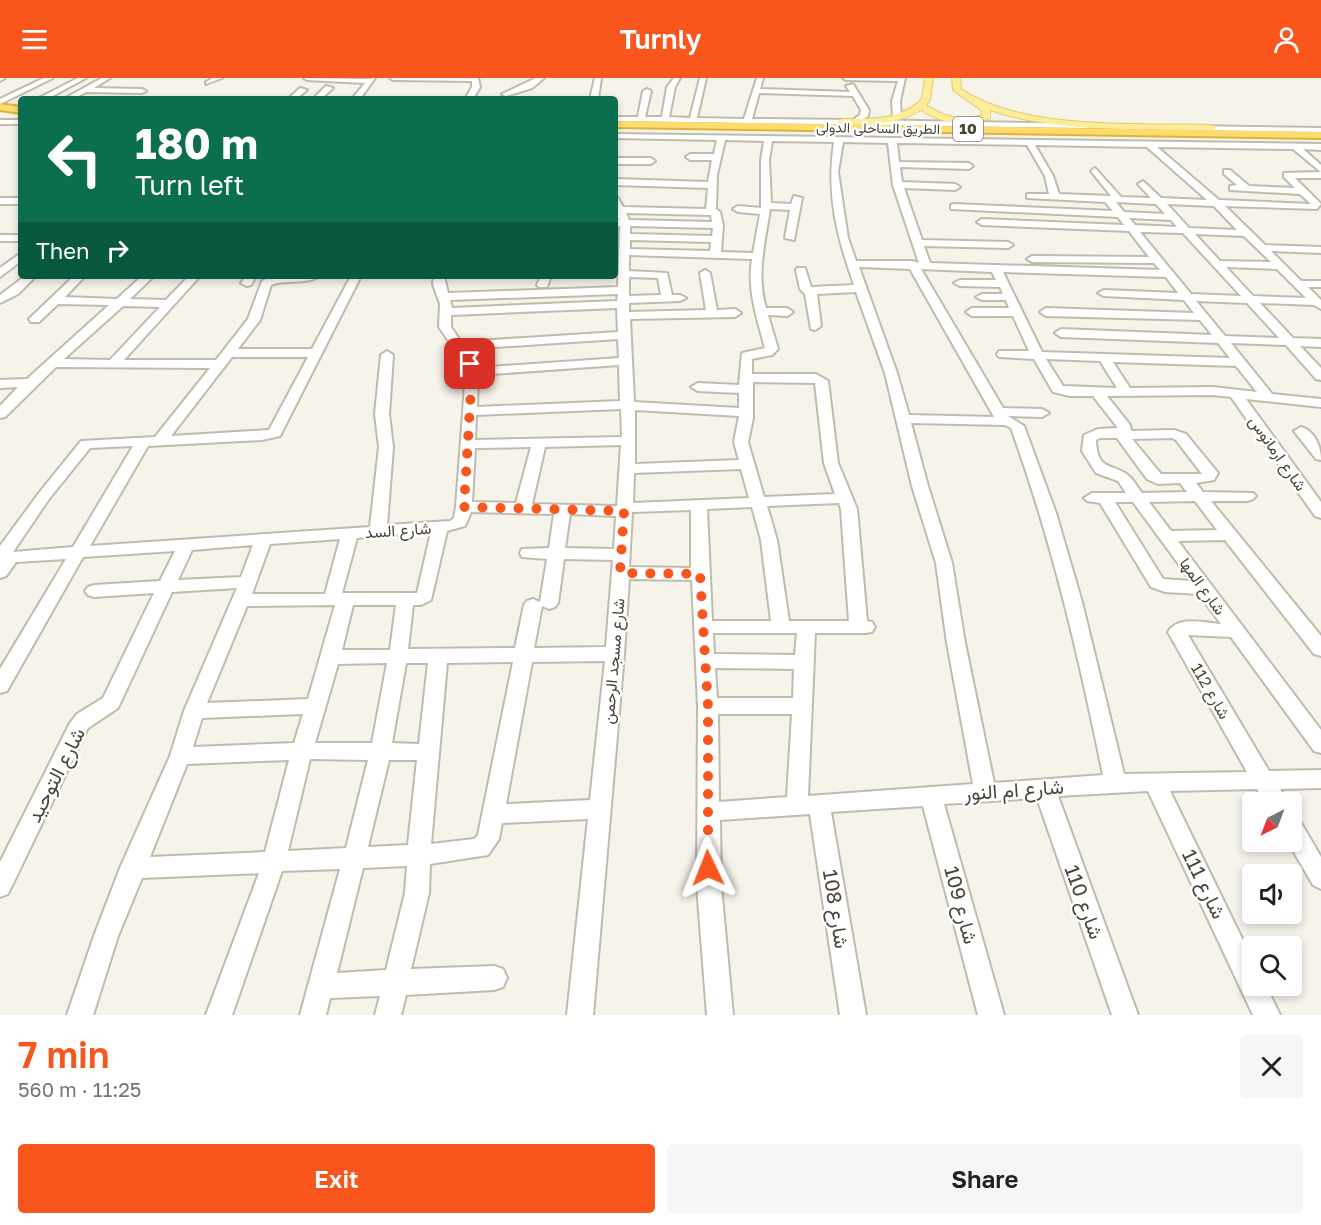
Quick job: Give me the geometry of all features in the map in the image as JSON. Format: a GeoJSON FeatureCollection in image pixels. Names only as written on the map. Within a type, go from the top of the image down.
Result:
{"type":"FeatureCollection","features":[{"type":"Feature","properties":{"kind":"highway"},"geometry":{"type":"LineString","coordinates":[[0,105],[18,110]]}},
{"type":"Feature","properties":{"kind":"highway"},"geometry":{"type":"LineString","coordinates":[[0,115],[18,110]]}},
{"type":"Feature","properties":{"kind":"highway","name":"الطريق الساحلى الدولى"},"geometry":{"type":"LineString","coordinates":[[618,131],[773,134],[1321,136]]}},
{"type":"Feature","properties":{"kind":"highway","name":"الطريق الساحلى الدولى"},"geometry":{"type":"LineString","coordinates":[[618,131],[1321,136]]}},
{"type":"Feature","properties":{"kind":"highway"},"geometry":{"type":"LineString","coordinates":[[773,134],[937,141]]}},
{"type":"Feature","properties":{"kind":"main road"},"geometry":{"type":"LineString","coordinates":[[842,122],[897,117],[913,112],[927,97],[929,78]]}},
{"type":"Feature","properties":{"kind":"main road"},"geometry":{"type":"LineString","coordinates":[[921,106],[934,115],[948,119],[970,121],[986,117],[987,111],[957,90],[956,78]]}},
{"type":"Feature","properties":{"kind":"main road"},"geometry":{"type":"LineString","coordinates":[[976,102],[1008,112],[1068,121],[1211,128]]}},
{"type":"Feature","properties":{"kind":"street"},"geometry":{"type":"LineString","coordinates":[[0,105],[50,78]]}},
{"type":"Feature","properties":{"kind":"street"},"geometry":{"type":"LineString","coordinates":[[46,96],[83,78]]}},
{"type":"Feature","properties":{"kind":"street"},"geometry":{"type":"LineString","coordinates":[[74,96],[107,78]]}},
{"type":"Feature","properties":{"kind":"street"},"geometry":{"type":"LineString","coordinates":[[208,83],[219,78]]}},
{"type":"Feature","properties":{"kind":"street"},"geometry":{"type":"LineString","coordinates":[[307,78],[371,79]]}},
{"type":"Feature","properties":{"kind":"street"},"geometry":{"type":"LineString","coordinates":[[393,78],[475,78],[476,87],[471,96]]}},
{"type":"Feature","properties":{"kind":"street"},"geometry":{"type":"LineString","coordinates":[[506,94],[529,86],[541,78]]}},
{"type":"Feature","properties":{"kind":"street"},"geometry":{"type":"LineString","coordinates":[[595,96],[598,78]]}},
{"type":"Feature","properties":{"kind":"street"},"geometry":{"type":"LineString","coordinates":[[358,96],[371,79]]}},
{"type":"Feature","properties":{"kind":"street"},"geometry":{"type":"LineString","coordinates":[[665,120],[671,87],[680,79]]}},
{"type":"Feature","properties":{"kind":"street"},"geometry":{"type":"LineString","coordinates":[[693,120],[700,79]]}},
{"type":"Feature","properties":{"kind":"street"},"geometry":{"type":"LineString","coordinates":[[759,85],[901,81],[896,101],[897,117]]}},
{"type":"Feature","properties":{"kind":"street"},"geometry":{"type":"LineString","coordinates":[[848,82],[865,112],[864,116],[856,121]]}},
{"type":"Feature","properties":{"kind":"street"},"geometry":{"type":"LineString","coordinates":[[747,121],[759,85]]}},
{"type":"Feature","properties":{"kind":"street"},"geometry":{"type":"LineString","coordinates":[[759,85],[856,94]]}},
{"type":"Feature","properties":{"kind":"street"},"geometry":{"type":"LineString","coordinates":[[320,96],[329,88]]}},
{"type":"Feature","properties":{"kind":"street"},"geometry":{"type":"LineString","coordinates":[[36,96],[49,90]]}},
{"type":"Feature","properties":{"kind":"street"},"geometry":{"type":"LineString","coordinates":[[85,90],[142,91]]}},
{"type":"Feature","properties":{"kind":"street"},"geometry":{"type":"LineString","coordinates":[[296,96],[303,90]]}},
{"type":"Feature","properties":{"kind":"street"},"geometry":{"type":"LineString","coordinates":[[640,119],[647,91]]}},
{"type":"Feature","properties":{"kind":"street"},"geometry":{"type":"LineString","coordinates":[[618,119],[1321,130]]}},
{"type":"Feature","properties":{"kind":"street"},"geometry":{"type":"LineString","coordinates":[[0,122],[18,122]]}},
{"type":"Feature","properties":{"kind":"street"},"geometry":{"type":"LineString","coordinates":[[618,132],[647,151]]}},
{"type":"Feature","properties":{"kind":"street"},"geometry":{"type":"LineString","coordinates":[[773,134],[765,160],[765,208],[755,283],[772,349],[768,352],[746,356],[746,412],[741,442],[769,540],[781,627]]}},
{"type":"Feature","properties":{"kind":"street"},"geometry":{"type":"LineString","coordinates":[[618,160],[647,151],[722,138],[773,134],[839,140],[1321,147]]}},
{"type":"Feature","properties":{"kind":"street"},"geometry":{"type":"LineString","coordinates":[[715,255],[718,225],[712,199],[716,157],[722,138]]}},
{"type":"Feature","properties":{"kind":"street"},"geometry":{"type":"LineString","coordinates":[[839,140],[834,179],[843,238],[891,373],[949,583],[956,643],[985,793]]}},
{"type":"Feature","properties":{"kind":"street"},"geometry":{"type":"LineString","coordinates":[[892,140],[898,185],[916,243],[918,264],[1001,417],[1017,426],[1046,504],[1081,626],[1115,783]]}},
{"type":"Feature","properties":{"kind":"street"},"geometry":{"type":"LineString","coordinates":[[1029,142],[1049,176],[1055,198]]}},
{"type":"Feature","properties":{"kind":"street"},"geometry":{"type":"LineString","coordinates":[[1149,144],[1217,204],[1319,304]]}},
{"type":"Feature","properties":{"kind":"street"},"geometry":{"type":"LineString","coordinates":[[1293,146],[1321,169]]}},
{"type":"Feature","properties":{"kind":"street"},"geometry":{"type":"LineString","coordinates":[[690,157],[716,157]]}},
{"type":"Feature","properties":{"kind":"street"},"geometry":{"type":"LineString","coordinates":[[894,164],[969,166]]}},
{"type":"Feature","properties":{"kind":"street"},"geometry":{"type":"LineString","coordinates":[[1095,171],[1131,229],[1268,397]]}},
{"type":"Feature","properties":{"kind":"street"},"geometry":{"type":"LineString","coordinates":[[1227,172],[1247,189]]}},
{"type":"Feature","properties":{"kind":"street"},"geometry":{"type":"LineString","coordinates":[[1030,196],[1115,201],[1317,206],[1287,175],[1321,175]]}},
{"type":"Feature","properties":{"kind":"street"},"geometry":{"type":"LineString","coordinates":[[618,183],[712,199]]}},
{"type":"Feature","properties":{"kind":"street"},"geometry":{"type":"LineString","coordinates":[[1143,184],[1321,376]]}},
{"type":"Feature","properties":{"kind":"street"},"geometry":{"type":"LineString","coordinates":[[898,185],[955,187]]}},
{"type":"Feature","properties":{"kind":"street"},"geometry":{"type":"LineString","coordinates":[[1233,188],[1302,191]]}},
{"type":"Feature","properties":{"kind":"street"},"geometry":{"type":"LineString","coordinates":[[618,192],[712,199]]}},
{"type":"Feature","properties":{"kind":"street"},"geometry":{"type":"LineString","coordinates":[[620,232],[712,199]]}},
{"type":"Feature","properties":{"kind":"street"},"geometry":{"type":"LineString","coordinates":[[0,201],[18,201]]}},
{"type":"Feature","properties":{"kind":"street"},"geometry":{"type":"LineString","coordinates":[[738,209],[796,203],[790,237]]}},
{"type":"Feature","properties":{"kind":"street"},"geometry":{"type":"LineString","coordinates":[[954,207],[1175,217]]}},
{"type":"Feature","properties":{"kind":"street"},"geometry":{"type":"LineString","coordinates":[[982,222],[1247,234]]}},
{"type":"Feature","properties":{"kind":"street"},"geometry":{"type":"LineString","coordinates":[[620,232],[718,225]]}},
{"type":"Feature","properties":{"kind":"street"},"geometry":{"type":"LineString","coordinates":[[3,238],[18,228]]}},
{"type":"Feature","properties":{"kind":"street"},"geometry":{"type":"LineString","coordinates":[[620,232],[715,255],[758,256]]}},
{"type":"Feature","properties":{"kind":"street"},"geometry":{"type":"LineString","coordinates":[[620,232],[717,240]]}},
{"type":"Feature","properties":{"kind":"street","name":"شارع مسجد الرحمن"},"geometry":{"type":"LineString","coordinates":[[580,1015],[615,654],[629,441],[620,232]]}},
{"type":"Feature","properties":{"kind":"street"},"geometry":{"type":"LineString","coordinates":[[3,238],[18,237]]}},
{"type":"Feature","properties":{"kind":"street"},"geometry":{"type":"LineString","coordinates":[[916,243],[1008,245]]}},
{"type":"Feature","properties":{"kind":"street"},"geometry":{"type":"LineString","coordinates":[[1262,248],[1321,250]]}},
{"type":"Feature","properties":{"kind":"street"},"geometry":{"type":"LineString","coordinates":[[962,258],[1157,260]]}},
{"type":"Feature","properties":{"kind":"street"},"geometry":{"type":"LineString","coordinates":[[0,274],[18,259]]}},
{"type":"Feature","properties":{"kind":"street"},"geometry":{"type":"LineString","coordinates":[[851,264],[918,264],[1168,274]]}},
{"type":"Feature","properties":{"kind":"street"},"geometry":{"type":"LineString","coordinates":[[1218,264],[1280,266]]}},
{"type":"Feature","properties":{"kind":"street"},"geometry":{"type":"LineString","coordinates":[[996,268],[1038,354],[1058,389],[1070,392],[1235,393],[1321,403]]}},
{"type":"Feature","properties":{"kind":"street"},"geometry":{"type":"LineString","coordinates":[[801,270],[806,289],[809,291],[815,326]]}},
{"type":"Feature","properties":{"kind":"street"},"geometry":{"type":"LineString","coordinates":[[0,274],[15,273]]}},
{"type":"Feature","properties":{"kind":"street"},"geometry":{"type":"LineString","coordinates":[[705,273],[712,313]]}},
{"type":"Feature","properties":{"kind":"street"},"geometry":{"type":"LineString","coordinates":[[623,297],[663,275],[667,298]]}},
{"type":"Feature","properties":{"kind":"street"},"geometry":{"type":"LineString","coordinates":[[0,300],[28,279]]}},
{"type":"Feature","properties":{"kind":"street"},"geometry":{"type":"LineString","coordinates":[[35,319],[77,279]]}},
{"type":"Feature","properties":{"kind":"street"},"geometry":{"type":"LineString","coordinates":[[0,414],[30,383],[146,279]]}},
{"type":"Feature","properties":{"kind":"street"},"geometry":{"type":"LineString","coordinates":[[114,363],[192,279]]}},
{"type":"Feature","properties":{"kind":"street"},"geometry":{"type":"LineString","coordinates":[[0,686],[78,553],[151,440],[254,320],[266,283],[276,279]]}},
{"type":"Feature","properties":{"kind":"street"},"geometry":{"type":"LineString","coordinates":[[0,573],[3,558],[44,496],[84,446],[92,443],[262,436],[275,433],[354,279]]}},
{"type":"Feature","properties":{"kind":"street"},"geometry":{"type":"LineString","coordinates":[[439,279],[445,305],[445,327],[472,372],[464,507],[624,509],[844,498]]}},
{"type":"Feature","properties":{"kind":"street"},"geometry":{"type":"LineString","coordinates":[[960,283],[1004,284]]}},
{"type":"Feature","properties":{"kind":"street"},"geometry":{"type":"LineString","coordinates":[[1299,284],[1321,284]]}},
{"type":"Feature","properties":{"kind":"street"},"geometry":{"type":"LineString","coordinates":[[809,291],[860,288]]}},
{"type":"Feature","properties":{"kind":"street"},"geometry":{"type":"LineString","coordinates":[[1110,314],[1101,294],[1319,304]]}},
{"type":"Feature","properties":{"kind":"street"},"geometry":{"type":"LineString","coordinates":[[623,297],[712,313],[735,313]]}},
{"type":"Feature","properties":{"kind":"street"},"geometry":{"type":"LineString","coordinates":[[445,305],[623,297],[680,298]]}},
{"type":"Feature","properties":{"kind":"street"},"geometry":{"type":"LineString","coordinates":[[982,297],[1010,297]]}},
{"type":"Feature","properties":{"kind":"street"},"geometry":{"type":"LineString","coordinates":[[55,300],[168,304]]}},
{"type":"Feature","properties":{"kind":"street"},"geometry":{"type":"LineString","coordinates":[[761,311],[787,312]]}},
{"type":"Feature","properties":{"kind":"street"},"geometry":{"type":"LineString","coordinates":[[972,312],[1017,312]]}},
{"type":"Feature","properties":{"kind":"street"},"geometry":{"type":"LineString","coordinates":[[1046,312],[1203,317]]}},
{"type":"Feature","properties":{"kind":"street"},"geometry":{"type":"LineString","coordinates":[[1061,333],[1321,343]]}},
{"type":"Feature","properties":{"kind":"street"},"geometry":{"type":"LineString","coordinates":[[458,346],[624,334]]}},
{"type":"Feature","properties":{"kind":"street"},"geometry":{"type":"LineString","coordinates":[[227,353],[317,353]]}},
{"type":"Feature","properties":{"kind":"street"},"geometry":{"type":"LineString","coordinates":[[1003,354],[1240,362]]}},
{"type":"Feature","properties":{"kind":"street"},"geometry":{"type":"LineString","coordinates":[[378,531],[386,447],[382,414],[387,355]]}},
{"type":"Feature","properties":{"kind":"street"},"geometry":{"type":"LineString","coordinates":[[1104,356],[1126,392]]}},
{"type":"Feature","properties":{"kind":"street"},"geometry":{"type":"LineString","coordinates":[[472,372],[626,361]]}},
{"type":"Feature","properties":{"kind":"street"},"geometry":{"type":"LineString","coordinates":[[53,363],[218,364]]}},
{"type":"Feature","properties":{"kind":"street"},"geometry":{"type":"LineString","coordinates":[[698,387],[820,380],[829,454],[849,509],[862,627],[703,627]]}},
{"type":"Feature","properties":{"kind":"street"},"geometry":{"type":"LineString","coordinates":[[0,384],[30,383]]}},
{"type":"Feature","properties":{"kind":"street"},"geometry":{"type":"LineString","coordinates":[[1097,392],[1125,428],[1123,435]]}},
{"type":"Feature","properties":{"kind":"street","name":"شارع ارمانوس"},"geometry":{"type":"LineString","coordinates":[[1235,393],[1316,498],[1321,513]]}},
{"type":"Feature","properties":{"kind":"street"},"geometry":{"type":"LineString","coordinates":[[469,411],[628,406],[746,412]]}},
{"type":"Feature","properties":{"kind":"street"},"geometry":{"type":"LineString","coordinates":[[903,419],[1001,417],[1042,413]]}},
{"type":"Feature","properties":{"kind":"street"},"geometry":{"type":"LineString","coordinates":[[1301,431],[1321,456]]}},
{"type":"Feature","properties":{"kind":"street","name":"شارع المها"},"geometry":{"type":"LineString","coordinates":[[1123,435],[1109,433],[1091,436],[1089,451],[1101,470],[1108,474],[1121,476],[1138,497],[1321,744]]}},
{"type":"Feature","properties":{"kind":"street"},"geometry":{"type":"LineString","coordinates":[[1174,434],[1181,437],[1210,475],[1158,479],[1152,476],[1123,435],[1174,434]]}},
{"type":"Feature","properties":{"kind":"street"},"geometry":{"type":"LineString","coordinates":[[469,444],[629,441]]}},
{"type":"Feature","properties":{"kind":"street"},"geometry":{"type":"LineString","coordinates":[[523,508],[539,442]]}},
{"type":"Feature","properties":{"kind":"street"},"geometry":{"type":"LineString","coordinates":[[627,469],[747,464]]}},
{"type":"Feature","properties":{"kind":"street"},"geometry":{"type":"LineString","coordinates":[[1184,478],[1321,649]]}},
{"type":"Feature","properties":{"kind":"street"},"geometry":{"type":"LineString","coordinates":[[1204,588],[1165,586],[1157,583],[1098,498],[1248,496]]}},
{"type":"Feature","properties":{"kind":"street"},"geometry":{"type":"LineString","coordinates":[[699,505],[700,574],[708,706],[709,886],[720,1015]]}},
{"type":"Feature","properties":{"kind":"street","name":"شارع السد"},"geometry":{"type":"LineString","coordinates":[[3,558],[440,527],[459,523],[463,517],[464,507]]}},
{"type":"Feature","properties":{"kind":"street"},"geometry":{"type":"LineString","coordinates":[[132,868],[421,855],[480,848],[488,839],[523,656],[556,553],[563,509]]}},
{"type":"Feature","properties":{"kind":"street"},"geometry":{"type":"LineString","coordinates":[[94,591],[167,588],[244,591],[338,600],[422,599],[425,596],[440,527]]}},
{"type":"Feature","properties":{"kind":"street"},"geometry":{"type":"LineString","coordinates":[[219,1015],[274,862],[302,751],[331,657],[350,533]]}},
{"type":"Feature","properties":{"kind":"street"},"geometry":{"type":"LineString","coordinates":[[1167,536],[1229,535]]}},
{"type":"Feature","properties":{"kind":"street"},"geometry":{"type":"LineString","coordinates":[[80,1015],[106,936],[132,868],[180,756],[194,711],[263,540]]}},
{"type":"Feature","properties":{"kind":"street","name":"شارع التوحيد"},"geometry":{"type":"LineString","coordinates":[[0,886],[80,723],[89,716],[102,711],[111,703],[186,545]]}},
{"type":"Feature","properties":{"kind":"street"},"geometry":{"type":"LineString","coordinates":[[528,553],[621,555]]}},
{"type":"Feature","properties":{"kind":"street"},"geometry":{"type":"LineString","coordinates":[[620,573],[700,574]]}},
{"type":"Feature","properties":{"kind":"street"},"geometry":{"type":"LineString","coordinates":[[313,1015],[382,751],[400,658],[405,600]]}},
{"type":"Feature","properties":{"kind":"street","name":"شارع 108"},"geometry":{"type":"LineString","coordinates":[[806,627],[802,706],[808,804],[853,1015]]}},
{"type":"Feature","properties":{"kind":"street","name":"شارع 112"},"geometry":{"type":"LineString","coordinates":[[1236,631],[1184,628],[1177,632],[1270,792]]}},
{"type":"Feature","properties":{"kind":"street"},"geometry":{"type":"LineString","coordinates":[[331,657],[615,654]]}},
{"type":"Feature","properties":{"kind":"street"},"geometry":{"type":"LineString","coordinates":[[388,1015],[394,982],[416,902],[421,855],[420,831],[438,657]]}},
{"type":"Feature","properties":{"kind":"street"},"geometry":{"type":"LineString","coordinates":[[705,661],[804,662]]}},
{"type":"Feature","properties":{"kind":"street"},"geometry":{"type":"LineString","coordinates":[[194,711],[316,706]]}},
{"type":"Feature","properties":{"kind":"street"},"geometry":{"type":"LineString","coordinates":[[708,706],[802,706]]}},
{"type":"Feature","properties":{"kind":"street"},"geometry":{"type":"LineString","coordinates":[[180,756],[302,751],[428,752]]}},
{"type":"Feature","properties":{"kind":"street","name":"شارع ام النور"},"geometry":{"type":"LineString","coordinates":[[707,812],[1115,783],[1321,779]]}},
{"type":"Feature","properties":{"kind":"street","name":"شارع 111"},"geometry":{"type":"LineString","coordinates":[[1155,783],[1242,962]]}},
{"type":"Feature","properties":{"kind":"street","name":"شارع 110"},"geometry":{"type":"LineString","coordinates":[[1044,788],[1125,1015]]}},
{"type":"Feature","properties":{"kind":"street","name":"شارع 109"},"geometry":{"type":"LineString","coordinates":[[931,796],[991,1015]]}},
{"type":"Feature","properties":{"kind":"street"},"geometry":{"type":"LineString","coordinates":[[493,814],[599,809]]}},
{"type":"Feature","properties":{"kind":"street"},"geometry":{"type":"LineString","coordinates":[[1302,845],[1321,878]]}},
{"type":"Feature","properties":{"kind":"street"},"geometry":{"type":"LineString","coordinates":[[321,986],[494,978]]}},
{"type":"Feature","properties":{"kind":"street","name":"شارع 111"},"geometry":{"type":"LineString","coordinates":[[1258,996],[1267,1015]]}},
{"type":"Feature","properties":{"kind":"route"},"geometry":{"type":"LineString","coordinates":[[470,364],[472,372],[469,444],[464,507],[624,511],[620,573],[700,574],[708,706],[708,868]]}}]}
